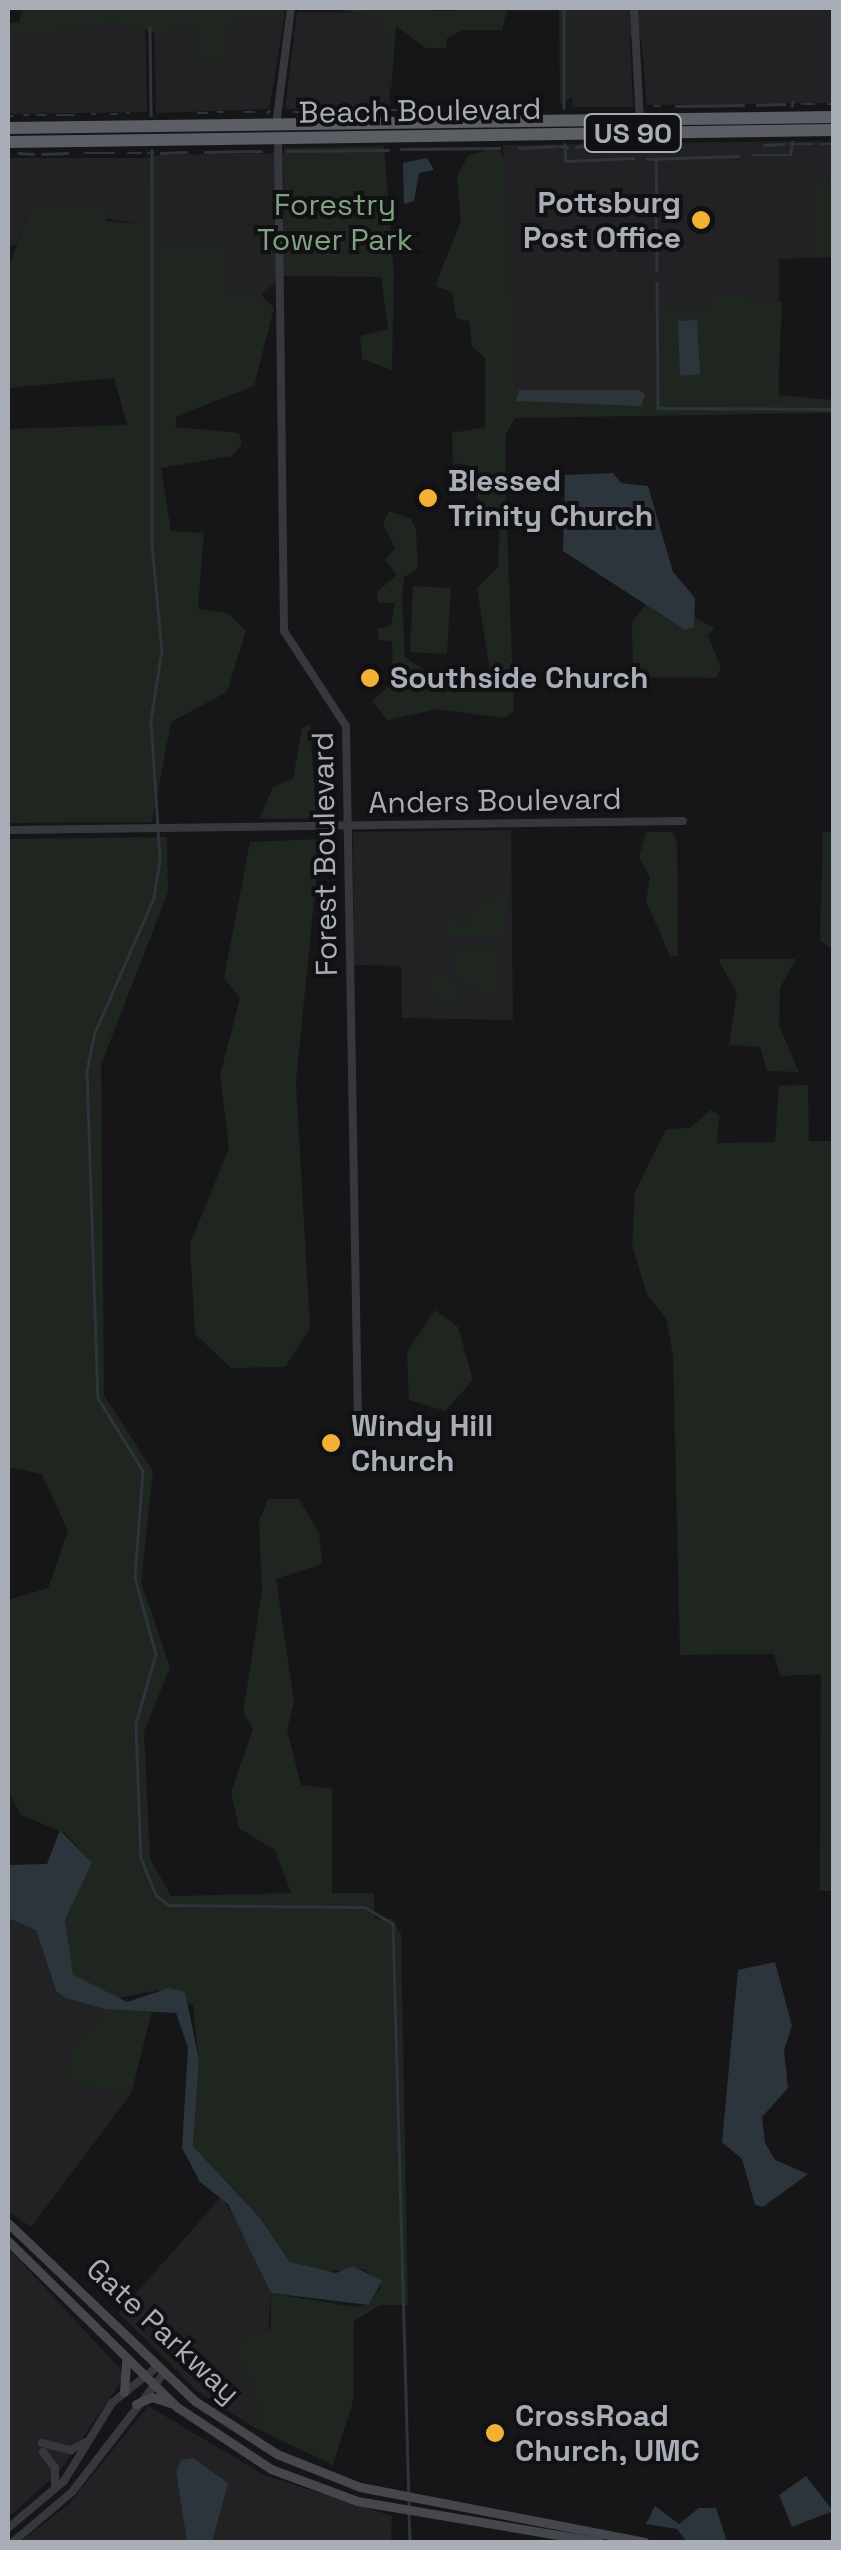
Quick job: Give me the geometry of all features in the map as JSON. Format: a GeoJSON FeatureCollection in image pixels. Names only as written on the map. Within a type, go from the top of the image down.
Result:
{"type":"FeatureCollection","features":[{"type":"Feature","properties":{"kind":"highway","name":"US 90"},"geometry":{"type":"LineString","coordinates":[[640,126],[834,117]]}},
{"type":"Feature","properties":{"kind":"highway","name":"Beach Boulevard"},"geometry":{"type":"LineString","coordinates":[[8,142],[277,131],[640,126],[834,130]]}},
{"type":"Feature","properties":{"kind":"highway","name":"US 90"},"geometry":{"type":"LineString","coordinates":[[8,128],[277,131]]}},
{"type":"Feature","properties":{"kind":"main road","name":"Gate Parkway"},"geometry":{"type":"LineString","coordinates":[[8,2222],[161,2369],[276,2454],[396,2494],[645,2542]]}},
{"type":"Feature","properties":{"kind":"main road","name":"Gate Parkway"},"geometry":{"type":"LineString","coordinates":[[8,2241],[177,2407],[271,2470],[395,2508],[600,2542]]}},
{"type":"Feature","properties":{"kind":"main road"},"geometry":{"type":"LineString","coordinates":[[120,2349],[131,2371],[124,2392]]}},
{"type":"Feature","properties":{"kind":"main road"},"geometry":{"type":"LineString","coordinates":[[136,2404],[152,2397],[177,2407]]}},
{"type":"Feature","properties":{"kind":"street","name":"Forest Boulevard"},"geometry":{"type":"LineString","coordinates":[[291,8],[277,131],[284,631],[346,720],[358,1420]]}},
{"type":"Feature","properties":{"kind":"street"},"geometry":{"type":"LineString","coordinates":[[634,8],[640,126]]}},
{"type":"Feature","properties":{"kind":"street","name":"Anders Boulevard"},"geometry":{"type":"LineString","coordinates":[[8,830],[683,822]]}},
{"type":"Feature","properties":{"kind":"street"},"geometry":{"type":"LineString","coordinates":[[13,2542],[72,2492],[161,2369]]}},
{"type":"Feature","properties":{"kind":"street"},"geometry":{"type":"LineString","coordinates":[[8,2528],[53,2490],[124,2392],[150,2380]]}},
{"type":"Feature","properties":{"kind":"street"},"geometry":{"type":"LineString","coordinates":[[53,2490],[55,2468],[43,2448],[71,2450],[90,2440]]}},
{"type":"Feature","properties":{"kind":"shaded area"},"geometry":{"type":"Polygon","coordinates":[[[573,8],[833,8],[833,103],[647,105],[641,38],[630,37],[633,107],[572,107],[573,8]]]}},
{"type":"Feature","properties":{"kind":"shaded area"},"geometry":{"type":"Polygon","coordinates":[[[297,12],[388,13],[390,109],[285,109],[297,12]]]}},
{"type":"Feature","properties":{"kind":"shaded area"},"geometry":{"type":"Polygon","coordinates":[[[285,14],[269,109],[156,113],[154,17],[285,14]]]}},
{"type":"Feature","properties":{"kind":"shaded area"},"geometry":{"type":"Polygon","coordinates":[[[145,17],[147,112],[8,114],[8,35],[145,17]]]}},
{"type":"Feature","properties":{"kind":"shaded area"},"geometry":{"type":"Polygon","coordinates":[[[833,141],[833,257],[779,259],[779,411],[507,411],[503,145],[833,141]]]}},
{"type":"Feature","properties":{"kind":"shaded area"},"geometry":{"type":"Polygon","coordinates":[[[284,153],[283,276],[261,295],[224,292],[161,246],[158,155],[284,153]]]}},
{"type":"Feature","properties":{"kind":"shaded area"},"geometry":{"type":"Polygon","coordinates":[[[8,158],[148,158],[146,212],[137,224],[30,205],[16,245],[8,246],[8,158]]]}},
{"type":"Feature","properties":{"kind":"shaded area"},"geometry":{"type":"Polygon","coordinates":[[[427,158],[434,170],[419,173],[414,201],[404,204],[403,163],[427,158]]]}},
{"type":"Feature","properties":{"kind":"shaded area"},"geometry":{"type":"Polygon","coordinates":[[[697,320],[700,374],[680,376],[678,321],[697,320]]]}},
{"type":"Feature","properties":{"kind":"shaded area"},"geometry":{"type":"Polygon","coordinates":[[[519,390],[638,390],[645,394],[641,406],[516,401],[519,390]]]}},
{"type":"Feature","properties":{"kind":"shaded area"},"geometry":{"type":"Polygon","coordinates":[[[613,473],[621,483],[648,486],[673,572],[695,598],[694,627],[685,630],[563,551],[565,475],[613,473]]]}},
{"type":"Feature","properties":{"kind":"shaded area"},"geometry":{"type":"Polygon","coordinates":[[[511,830],[513,1020],[402,1018],[401,966],[354,965],[353,832],[511,830]]]}},
{"type":"Feature","properties":{"kind":"shaded area"},"geometry":{"type":"Polygon","coordinates":[[[60,1830],[92,1863],[65,1920],[73,1975],[127,2002],[169,1988],[185,1992],[199,2060],[193,2146],[260,2218],[290,2262],[336,2273],[353,2266],[382,2281],[369,2305],[271,2293],[228,2204],[200,2182],[182,2148],[188,2048],[176,2013],[105,2009],[66,1998],[56,1991],[36,1930],[8,1918],[8,1865],[47,1864],[60,1830]]]}},
{"type":"Feature","properties":{"kind":"shaded area"},"geometry":{"type":"Polygon","coordinates":[[[8,1918],[36,1930],[56,1992],[105,2009],[73,2044],[67,2084],[131,2094],[31,2227],[8,2211],[8,1918]]]}},
{"type":"Feature","properties":{"kind":"shaded area"},"geometry":{"type":"Polygon","coordinates":[[[775,1962],[792,2026],[784,2050],[788,2088],[762,2117],[765,2143],[775,2160],[808,2174],[763,2207],[755,2205],[742,2159],[722,2142],[738,1970],[775,1962]]]}},
{"type":"Feature","properties":{"kind":"shaded area"},"geometry":{"type":"Polygon","coordinates":[[[221,2197],[253,2244],[271,2293],[262,2409],[253,2427],[198,2392],[119,2313],[221,2197]]]}},
{"type":"Feature","properties":{"kind":"shaded area"},"geometry":{"type":"Polygon","coordinates":[[[8,2248],[126,2375],[59,2472],[8,2518],[8,2248]]]}},
{"type":"Feature","properties":{"kind":"shaded area"},"geometry":{"type":"Polygon","coordinates":[[[148,2406],[264,2475],[392,2516],[391,2542],[20,2542],[69,2504],[148,2406]]]}},
{"type":"Feature","properties":{"kind":"shaded area"},"geometry":{"type":"Polygon","coordinates":[[[193,2458],[228,2483],[212,2542],[187,2541],[176,2471],[181,2460],[193,2458]]]}},
{"type":"Feature","properties":{"kind":"shaded area"},"geometry":{"type":"Polygon","coordinates":[[[806,2476],[833,2511],[792,2527],[779,2495],[806,2476]]]}},
{"type":"Feature","properties":{"kind":"shaded area"},"geometry":{"type":"Polygon","coordinates":[[[655,2506],[679,2524],[699,2508],[716,2508],[727,2542],[687,2542],[677,2529],[646,2524],[655,2506]]]}},
{"type":"Feature","properties":{"kind":"green space"},"geometry":{"type":"Polygon","coordinates":[[[23,8],[286,8],[281,20],[230,22],[227,62],[202,62],[193,24],[156,33],[114,22],[8,38],[8,24],[19,22],[23,8]]]}},
{"type":"Feature","properties":{"kind":"green space"},"geometry":{"type":"Polygon","coordinates":[[[328,8],[517,8],[507,10],[502,30],[463,30],[447,38],[446,48],[426,48],[396,26],[391,93],[383,17],[328,8]]]}},
{"type":"Feature","properties":{"kind":"green space"},"geometry":{"type":"Polygon","coordinates":[[[559,8],[573,8],[572,97],[560,104],[559,8]]]}},
{"type":"Feature","properties":{"kind":"green space","name":"Forestry Tower Park"},"geometry":{"type":"Polygon","coordinates":[[[384,146],[394,274],[392,370],[362,359],[360,336],[388,329],[381,277],[283,276],[284,148],[384,146]]]}},
{"type":"Feature","properties":{"kind":"green space"},"geometry":{"type":"Polygon","coordinates":[[[486,150],[500,151],[505,163],[516,401],[649,405],[652,394],[665,390],[663,310],[709,309],[709,296],[749,297],[782,302],[778,395],[833,400],[833,413],[515,418],[506,434],[505,475],[514,711],[504,718],[437,709],[387,720],[373,701],[393,681],[392,641],[379,640],[377,629],[391,625],[395,603],[378,603],[377,592],[397,575],[385,560],[395,548],[383,524],[389,511],[411,519],[416,530],[418,568],[404,577],[402,598],[405,657],[447,686],[478,688],[491,678],[477,588],[498,567],[500,520],[484,516],[467,465],[453,463],[452,433],[485,427],[485,358],[472,346],[469,321],[456,318],[452,292],[435,286],[461,221],[457,176],[468,156],[486,150]]]}},
{"type":"Feature","properties":{"kind":"green space"},"geometry":{"type":"Polygon","coordinates":[[[158,155],[161,246],[227,245],[224,292],[261,295],[274,308],[254,386],[177,416],[175,427],[239,433],[242,444],[232,456],[161,468],[171,531],[204,533],[198,609],[228,613],[246,631],[227,692],[171,722],[152,822],[8,823],[8,429],[127,425],[114,378],[8,388],[8,271],[30,205],[101,204],[106,221],[137,224],[146,212],[148,158],[158,155]]]}},
{"type":"Feature","properties":{"kind":"green space"},"geometry":{"type":"Polygon","coordinates":[[[812,174],[833,187],[833,252],[822,257],[812,254],[812,174]]]}},
{"type":"Feature","properties":{"kind":"green space"},"geometry":{"type":"Polygon","coordinates":[[[413,586],[451,588],[447,654],[410,652],[413,586]]]}},
{"type":"Feature","properties":{"kind":"green space"},"geometry":{"type":"Polygon","coordinates":[[[646,604],[662,616],[694,627],[694,617],[714,628],[708,636],[721,668],[716,678],[633,677],[632,622],[646,604]]]}},
{"type":"Feature","properties":{"kind":"green space"},"geometry":{"type":"Polygon","coordinates":[[[310,724],[316,818],[259,819],[273,787],[293,779],[302,728],[310,724]]]}},
{"type":"Feature","properties":{"kind":"green space"},"geometry":{"type":"Polygon","coordinates":[[[646,832],[672,832],[677,841],[678,957],[670,956],[646,901],[650,877],[639,858],[646,832]]]}},
{"type":"Feature","properties":{"kind":"green space"},"geometry":{"type":"Polygon","coordinates":[[[823,832],[833,832],[833,950],[820,940],[823,832]]]}},
{"type":"Feature","properties":{"kind":"green space"},"geometry":{"type":"Polygon","coordinates":[[[167,837],[168,892],[101,1065],[104,1395],[153,1471],[141,1582],[170,1667],[144,1732],[150,1859],[171,1896],[291,1893],[275,1850],[239,1828],[231,1792],[253,1729],[243,1712],[262,1592],[259,1521],[268,1499],[299,1499],[319,1533],[322,1564],[276,1579],[294,1702],[287,1730],[301,1785],[332,1789],[332,1893],[374,1893],[375,1919],[392,1919],[401,1934],[408,2305],[380,2305],[354,2321],[353,2401],[333,2465],[253,2427],[262,2409],[233,2343],[271,2329],[271,2293],[355,2307],[369,2305],[381,2286],[364,2269],[312,2272],[290,2262],[260,2218],[193,2146],[199,2060],[193,2005],[158,1990],[114,1999],[73,1976],[65,1920],[92,1863],[65,1833],[21,1815],[8,1792],[8,1600],[48,1588],[68,1531],[42,1474],[8,1467],[8,839],[167,837]]]}},
{"type":"Feature","properties":{"kind":"green space"},"geometry":{"type":"Polygon","coordinates":[[[320,839],[296,1082],[310,1328],[285,1367],[231,1368],[195,1334],[190,1244],[229,1148],[220,1075],[240,998],[224,978],[250,842],[320,839]]]}},
{"type":"Feature","properties":{"kind":"green space"},"geometry":{"type":"Polygon","coordinates":[[[508,894],[504,939],[449,936],[448,916],[462,916],[463,928],[475,904],[508,894]]]}},
{"type":"Feature","properties":{"kind":"green space"},"geometry":{"type":"Polygon","coordinates":[[[497,945],[504,998],[489,998],[456,976],[450,947],[497,945]]]}},
{"type":"Feature","properties":{"kind":"green space"},"geometry":{"type":"Polygon","coordinates":[[[718,959],[796,959],[780,988],[779,1025],[799,1072],[767,1071],[760,1047],[729,1045],[737,993],[718,959]]]}},
{"type":"Feature","properties":{"kind":"green space"},"geometry":{"type":"Polygon","coordinates":[[[429,972],[455,980],[463,1005],[435,1005],[429,972]]]}},
{"type":"Feature","properties":{"kind":"green space"},"geometry":{"type":"Polygon","coordinates":[[[808,1085],[809,1141],[834,1141],[833,1891],[820,1891],[821,1674],[780,1676],[774,1654],[680,1655],[673,1355],[666,1318],[647,1295],[632,1245],[635,1192],[666,1129],[690,1128],[711,1110],[719,1115],[717,1143],[775,1142],[779,1086],[808,1085]]]}},
{"type":"Feature","properties":{"kind":"green space"},"geometry":{"type":"Polygon","coordinates":[[[435,1310],[458,1327],[473,1380],[445,1411],[409,1400],[407,1352],[435,1310]]]}},
{"type":"Feature","properties":{"kind":"green space"},"geometry":{"type":"Polygon","coordinates":[[[153,2007],[131,2094],[66,2084],[73,2044],[105,2009],[153,2007]]]}},
{"type":"Feature","properties":{"kind":"waterway"},"geometry":{"type":"LineString","coordinates":[[445,8],[454,8]]}},
{"type":"Feature","properties":{"kind":"waterway"},"geometry":{"type":"LineString","coordinates":[[564,8],[564,108]]}},
{"type":"Feature","properties":{"kind":"waterway"},"geometry":{"type":"LineString","coordinates":[[150,27],[151,115]]}},
{"type":"Feature","properties":{"kind":"waterway"},"geometry":{"type":"LineString","coordinates":[[757,105],[784,104]]}},
{"type":"Feature","properties":{"kind":"waterway"},"geometry":{"type":"LineString","coordinates":[[802,104],[814,104]]}},
{"type":"Feature","properties":{"kind":"waterway"},"geometry":{"type":"LineString","coordinates":[[828,104],[834,104]]}},
{"type":"Feature","properties":{"kind":"waterway"},"geometry":{"type":"LineString","coordinates":[[676,106],[743,105]]}},
{"type":"Feature","properties":{"kind":"waterway"},"geometry":{"type":"LineString","coordinates":[[654,106],[660,106]]}},
{"type":"Feature","properties":{"kind":"waterway"},"geometry":{"type":"LineString","coordinates":[[464,109],[535,108]]}},
{"type":"Feature","properties":{"kind":"waterway"},"geometry":{"type":"LineString","coordinates":[[362,111],[374,110]]}},
{"type":"Feature","properties":{"kind":"waterway"},"geometry":{"type":"LineString","coordinates":[[388,110],[447,110]]}},
{"type":"Feature","properties":{"kind":"waterway"},"geometry":{"type":"LineString","coordinates":[[218,112],[223,112]]}},
{"type":"Feature","properties":{"kind":"waterway"},"geometry":{"type":"LineString","coordinates":[[244,112],[254,112]]}},
{"type":"Feature","properties":{"kind":"waterway"},"geometry":{"type":"LineString","coordinates":[[294,112],[308,112]]}},
{"type":"Feature","properties":{"kind":"waterway"},"geometry":{"type":"LineString","coordinates":[[198,113],[207,113]]}},
{"type":"Feature","properties":{"kind":"waterway"},"geometry":{"type":"LineString","coordinates":[[111,114],[117,114]]}},
{"type":"Feature","properties":{"kind":"waterway"},"geometry":{"type":"LineString","coordinates":[[37,115],[46,115]]}},
{"type":"Feature","properties":{"kind":"waterway"},"geometry":{"type":"LineString","coordinates":[[57,115],[74,115]]}},
{"type":"Feature","properties":{"kind":"waterway"},"geometry":{"type":"LineString","coordinates":[[752,155],[790,155],[792,142]]}},
{"type":"Feature","properties":{"kind":"waterway"},"geometry":{"type":"LineString","coordinates":[[565,144],[566,161],[633,158]]}},
{"type":"Feature","properties":{"kind":"waterway"},"geometry":{"type":"LineString","coordinates":[[764,145],[784,144]]}},
{"type":"Feature","properties":{"kind":"waterway"},"geometry":{"type":"LineString","coordinates":[[790,144],[813,144]]}},
{"type":"Feature","properties":{"kind":"waterway"},"geometry":{"type":"LineString","coordinates":[[821,144],[834,144]]}},
{"type":"Feature","properties":{"kind":"waterway"},"geometry":{"type":"LineString","coordinates":[[519,148],[556,146]]}},
{"type":"Feature","properties":{"kind":"waterway"},"geometry":{"type":"LineString","coordinates":[[560,146],[567,147]]}},
{"type":"Feature","properties":{"kind":"waterway"},"geometry":{"type":"LineString","coordinates":[[576,147],[583,146]]}},
{"type":"Feature","properties":{"kind":"waterway"},"geometry":{"type":"LineString","coordinates":[[401,149],[499,148]]}},
{"type":"Feature","properties":{"kind":"waterway"},"geometry":{"type":"LineString","coordinates":[[152,150],[152,545],[162,651],[151,720],[160,860],[154,898],[95,1033],[87,1071],[98,1398],[143,1471],[135,1578],[156,1654],[136,1724],[141,1858],[156,1895],[169,1905],[365,1907],[393,1924],[409,2505]]}},
{"type":"Feature","properties":{"kind":"waterway"},"geometry":{"type":"LineString","coordinates":[[287,151],[388,150]]}},
{"type":"Feature","properties":{"kind":"waterway"},"geometry":{"type":"LineString","coordinates":[[205,152],[261,151]]}},
{"type":"Feature","properties":{"kind":"waterway"},"geometry":{"type":"LineString","coordinates":[[161,153],[186,152]]}},
{"type":"Feature","properties":{"kind":"waterway"},"geometry":{"type":"LineString","coordinates":[[19,153],[33,154]]}},
{"type":"Feature","properties":{"kind":"waterway"},"geometry":{"type":"LineString","coordinates":[[42,154],[67,153]]}},
{"type":"Feature","properties":{"kind":"waterway"},"geometry":{"type":"LineString","coordinates":[[85,153],[114,153]]}},
{"type":"Feature","properties":{"kind":"waterway"},"geometry":{"type":"LineString","coordinates":[[128,153],[141,153]]}},
{"type":"Feature","properties":{"kind":"waterway"},"geometry":{"type":"LineString","coordinates":[[148,153],[154,153]]}},
{"type":"Feature","properties":{"kind":"waterway"},"geometry":{"type":"LineString","coordinates":[[647,159],[738,156]]}},
{"type":"Feature","properties":{"kind":"waterway"},"geometry":{"type":"LineString","coordinates":[[656,160],[657,203]]}},
{"type":"Feature","properties":{"kind":"waterway"},"geometry":{"type":"LineString","coordinates":[[656,218],[657,270]]}},
{"type":"Feature","properties":{"kind":"waterway"},"geometry":{"type":"LineString","coordinates":[[657,283],[658,408],[834,409]]}},
{"type":"Feature","properties":{"kind":"waterway"},"geometry":{"type":"LineString","coordinates":[[409,2513],[410,2542]]}},
{"type":"Feature","properties":{"kind":"place","name":"Pottsburg Post Office"},"geometry":{"type":"Point","coordinates":[701,220]}},
{"type":"Feature","properties":{"kind":"place","name":"Blessed Trinity Church"},"geometry":{"type":"Point","coordinates":[428,498]}},
{"type":"Feature","properties":{"kind":"place","name":"Southside Church"},"geometry":{"type":"Point","coordinates":[370,678]}},
{"type":"Feature","properties":{"kind":"place","name":"Windy Hill Church"},"geometry":{"type":"Point","coordinates":[331,1443]}},
{"type":"Feature","properties":{"kind":"place","name":"CrossRoad Church, UMC"},"geometry":{"type":"Point","coordinates":[495,2433]}}]}
